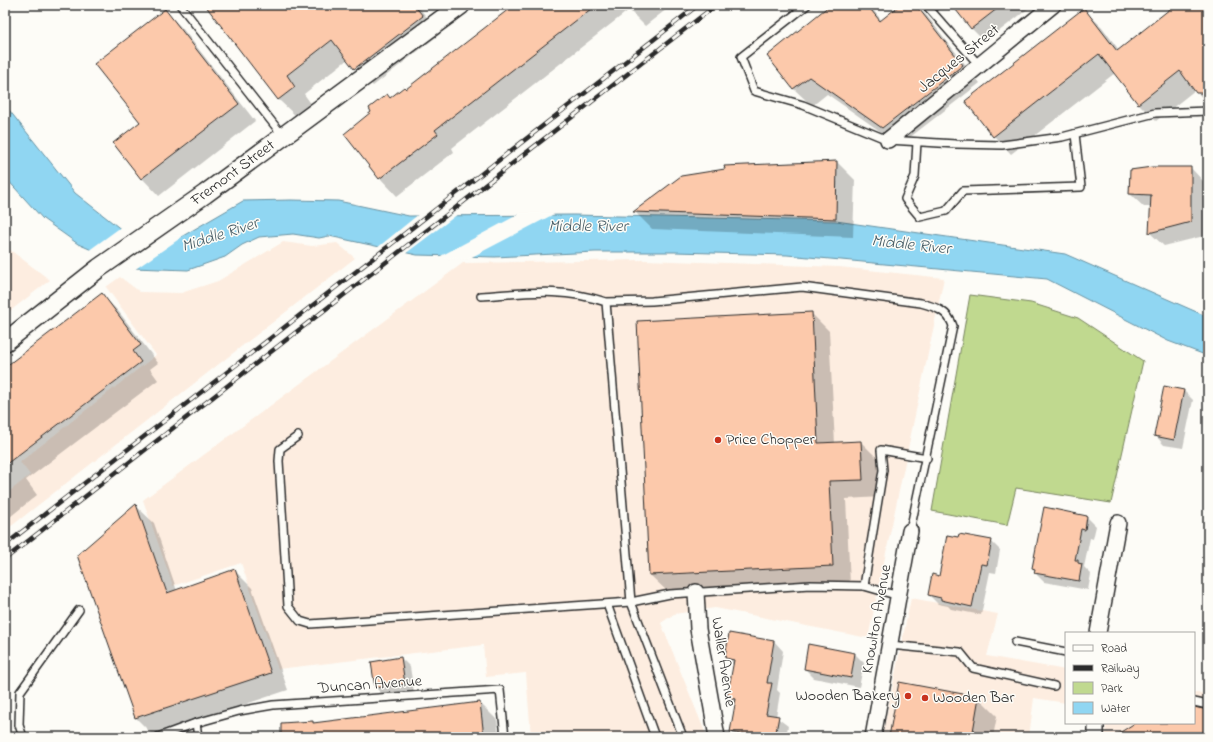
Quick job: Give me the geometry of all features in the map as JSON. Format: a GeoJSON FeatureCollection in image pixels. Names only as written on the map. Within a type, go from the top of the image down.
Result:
{"type":"FeatureCollection","features":[{"type":"Feature","properties":{"kind":"street","name":"Jacques Street"},"geometry":{"type":"LineString","coordinates":[[888,140],[1053,5]]}},
{"type":"Feature","properties":{"kind":"street","name":"Fremont Street"},"geometry":{"type":"LineString","coordinates":[[5,342],[99,268],[169,220],[283,136],[450,8]]}},
{"type":"Feature","properties":{"kind":"street"},"geometry":{"type":"LineString","coordinates":[[1098,632],[1118,523]]}},
{"type":"Feature","properties":{"kind":"street","name":"Knowlton Avenue"},"geometry":{"type":"LineString","coordinates":[[873,737],[910,532]]}},
{"type":"Feature","properties":{"kind":"street","name":"Waller Avenue"},"geometry":{"type":"LineString","coordinates":[[696,592],[698,629],[717,737]]}},
{"type":"Feature","properties":{"kind":"street"},"geometry":{"type":"LineString","coordinates":[[1096,724],[1096,737]]}},
{"type":"Feature","properties":{"kind":"lane"},"geometry":{"type":"LineString","coordinates":[[180,5],[283,136]]}},
{"type":"Feature","properties":{"kind":"lane"},"geometry":{"type":"LineString","coordinates":[[807,5],[741,57],[754,91],[803,105],[888,140],[1002,145],[1075,134],[1155,112],[1208,111]]}},
{"type":"Feature","properties":{"kind":"lane"},"geometry":{"type":"LineString","coordinates":[[926,5],[979,65]]}},
{"type":"Feature","properties":{"kind":"lane"},"geometry":{"type":"LineString","coordinates":[[917,142],[915,176],[905,199],[920,217],[946,211],[963,191],[1081,187],[1075,134]]}},
{"type":"Feature","properties":{"kind":"lane"},"geometry":{"type":"LineString","coordinates":[[481,296],[552,291],[585,295],[606,302],[652,301],[802,287],[921,303],[937,307],[950,318],[953,326],[927,458],[910,532]]}},
{"type":"Feature","properties":{"kind":"lane"},"geometry":{"type":"LineString","coordinates":[[606,302],[631,602],[683,737]]}},
{"type":"Feature","properties":{"kind":"lane"},"geometry":{"type":"LineString","coordinates":[[298,436],[280,450],[279,461],[288,606],[300,621],[310,624],[607,604],[631,602],[670,594],[810,585],[864,586],[899,596]]}},
{"type":"Feature","properties":{"kind":"lane"},"geometry":{"type":"LineString","coordinates":[[864,586],[883,470],[881,450],[927,458]]}},
{"type":"Feature","properties":{"kind":"lane"},"geometry":{"type":"LineString","coordinates":[[607,604],[655,737]]}},
{"type":"Feature","properties":{"kind":"lane"},"geometry":{"type":"LineString","coordinates":[[23,737],[19,725],[20,692],[79,610]]}},
{"type":"Feature","properties":{"kind":"lane"},"geometry":{"type":"LineString","coordinates":[[1015,642],[1065,652]]}},
{"type":"Feature","properties":{"kind":"lane"},"geometry":{"type":"LineString","coordinates":[[890,645],[960,652],[973,668],[1054,686]]}},
{"type":"Feature","properties":{"kind":"lane","name":"Duncan Avenue"},"geometry":{"type":"LineString","coordinates":[[196,723],[239,711],[273,705],[500,690],[505,737]]}},
{"type":"Feature","properties":{"kind":"lane"},"geometry":{"type":"LineString","coordinates":[[1195,702],[1208,705]]}},
{"type":"Feature","properties":{"kind":"lane"},"geometry":{"type":"LineString","coordinates":[[158,737],[196,723],[198,737]]}},
{"type":"Feature","properties":{"kind":"shaded area"},"geometry":{"type":"Polygon","coordinates":[[[283,242],[312,246],[337,243],[355,258],[5,531],[5,495],[30,475],[20,462],[156,355],[106,287],[120,277],[140,292],[181,293],[218,281],[283,242]]]}},
{"type":"Feature","properties":{"kind":"shaded area"},"geometry":{"type":"Polygon","coordinates":[[[5,246],[50,280],[5,315],[5,246]]]}},
{"type":"Feature","properties":{"kind":"shaded area"},"geometry":{"type":"Polygon","coordinates":[[[645,260],[839,267],[944,278],[868,638],[715,608],[674,614],[661,623],[707,737],[531,737],[526,673],[486,677],[483,645],[278,669],[241,563],[173,586],[143,500],[463,263],[645,260]]]}},
{"type":"Feature","properties":{"kind":"shaded area"},"geometry":{"type":"Polygon","coordinates":[[[911,598],[998,614],[987,656],[1065,670],[1065,703],[1034,698],[1029,737],[882,737],[911,598]]]}},
{"type":"Feature","properties":{"kind":"shaded area"},"geometry":{"type":"Polygon","coordinates":[[[1195,692],[1208,694],[1208,737],[1105,737],[1106,724],[1195,724],[1195,692]]]}},
{"type":"Feature","properties":{"kind":"green space"},"geometry":{"type":"Polygon","coordinates":[[[970,295],[1031,303],[1078,318],[1143,361],[1111,503],[1016,488],[1007,525],[932,511],[970,295]]]}},
{"type":"Feature","properties":{"kind":"water","name":"Middle River"},"geometry":{"type":"Polygon","coordinates":[[[5,105],[75,193],[127,234],[181,237],[243,201],[291,200],[338,201],[409,216],[574,215],[836,221],[1065,254],[1208,317],[1208,356],[1168,341],[1047,279],[787,255],[675,252],[595,252],[495,257],[417,255],[329,236],[319,238],[293,234],[259,237],[242,245],[225,257],[188,270],[133,268],[78,244],[43,219],[5,177],[5,105]]]}},
{"type":"Feature","properties":{"kind":"pier"},"geometry":{"type":"Polygon","coordinates":[[[521,213],[556,213],[468,259],[437,258],[521,213]]]}},
{"type":"Feature","properties":{"kind":"pier"},"geometry":{"type":"Polygon","coordinates":[[[419,214],[458,214],[405,254],[377,248],[419,214]]]}},
{"type":"Feature","properties":{"kind":"pier"},"geometry":{"type":"Polygon","coordinates":[[[121,227],[128,232],[145,235],[180,235],[182,237],[134,270],[88,251],[121,227]]]}},
{"type":"Feature","properties":{"kind":"building"},"geometry":{"type":"Polygon","coordinates":[[[205,5],[414,5],[423,16],[354,69],[332,40],[287,75],[295,87],[278,100],[205,5]]]}},
{"type":"Feature","properties":{"kind":"building"},"geometry":{"type":"Polygon","coordinates":[[[514,5],[596,5],[435,130],[438,134],[379,179],[344,134],[371,112],[369,108],[387,94],[390,98],[404,87],[406,89],[514,5]]]}},
{"type":"Feature","properties":{"kind":"building"},"geometry":{"type":"Polygon","coordinates":[[[830,5],[867,5],[880,21],[900,5],[916,5],[963,65],[882,128],[809,77],[793,89],[767,56],[830,5]]]}},
{"type":"Feature","properties":{"kind":"building"},"geometry":{"type":"Polygon","coordinates":[[[952,5],[1002,5],[971,29],[952,5]]]}},
{"type":"Feature","properties":{"kind":"building"},"geometry":{"type":"Polygon","coordinates":[[[1175,5],[1208,5],[1208,93],[1196,93],[1180,71],[1138,104],[1099,54],[993,137],[965,101],[1084,8],[1117,51],[1175,5]]]}},
{"type":"Feature","properties":{"kind":"building"},"geometry":{"type":"Polygon","coordinates":[[[165,9],[239,104],[141,179],[113,143],[140,122],[94,64],[165,9]]]}},
{"type":"Feature","properties":{"kind":"building"},"geometry":{"type":"Polygon","coordinates":[[[837,161],[836,219],[633,212],[681,176],[725,169],[724,166],[837,161]]]}},
{"type":"Feature","properties":{"kind":"building"},"geometry":{"type":"Polygon","coordinates":[[[1152,167],[1191,167],[1191,222],[1149,233],[1151,195],[1129,194],[1130,170],[1152,167]]]}},
{"type":"Feature","properties":{"kind":"building"},"geometry":{"type":"Polygon","coordinates":[[[102,293],[141,345],[133,351],[141,362],[5,465],[5,367],[102,293]]]}},
{"type":"Feature","properties":{"kind":"building"},"geometry":{"type":"Polygon","coordinates":[[[812,312],[818,443],[861,441],[863,480],[829,481],[833,566],[649,575],[637,321],[812,312]]]}},
{"type":"Feature","properties":{"kind":"building"},"geometry":{"type":"Polygon","coordinates":[[[1164,386],[1184,390],[1174,440],[1154,436],[1164,386]]]}},
{"type":"Feature","properties":{"kind":"building"},"geometry":{"type":"Polygon","coordinates":[[[136,504],[167,593],[235,569],[271,673],[135,718],[77,555],[136,504]]]}},
{"type":"Feature","properties":{"kind":"building"},"geometry":{"type":"Polygon","coordinates":[[[1044,507],[1087,516],[1085,530],[1081,529],[1075,560],[1078,560],[1078,563],[1082,564],[1079,581],[1034,573],[1035,569],[1032,568],[1044,507]]]}},
{"type":"Feature","properties":{"kind":"building"},"geometry":{"type":"Polygon","coordinates":[[[959,534],[992,540],[987,565],[981,564],[972,607],[941,600],[941,598],[928,595],[932,574],[939,576],[947,535],[958,537],[959,534]]]}},
{"type":"Feature","properties":{"kind":"building"},"geometry":{"type":"Polygon","coordinates":[[[729,633],[774,641],[767,683],[772,683],[766,714],[779,716],[775,737],[760,737],[730,732],[736,699],[727,698],[734,660],[725,658],[729,633]]]}},
{"type":"Feature","properties":{"kind":"building"},"geometry":{"type":"Polygon","coordinates":[[[808,644],[855,653],[851,678],[804,669],[808,644]]]}},
{"type":"Feature","properties":{"kind":"building"},"geometry":{"type":"Polygon","coordinates":[[[401,657],[405,684],[375,688],[371,662],[401,657]]]}},
{"type":"Feature","properties":{"kind":"building"},"geometry":{"type":"Polygon","coordinates":[[[899,682],[979,697],[972,737],[889,737],[899,682]]]}},
{"type":"Feature","properties":{"kind":"building"},"geometry":{"type":"Polygon","coordinates":[[[480,702],[484,737],[281,737],[281,723],[313,721],[313,723],[480,702]]]}},
{"type":"Feature","properties":{"kind":"building"},"geometry":{"type":"Polygon","coordinates":[[[1195,707],[1208,710],[1208,737],[1113,737],[1133,724],[1195,724],[1195,707]]]}},
{"type":"Feature","properties":{"kind":"railway"},"geometry":{"type":"LineString","coordinates":[[5,545],[698,5]]}},
{"type":"Feature","properties":{"kind":"railway"},"geometry":{"type":"LineString","coordinates":[[5,559],[716,5]]}},
{"type":"Feature","properties":{"kind":"place","name":"Price Chopper"},"geometry":{"type":"Point","coordinates":[718,440]}},
{"type":"Feature","properties":{"kind":"place","name":"Wooden Bakery"},"geometry":{"type":"Point","coordinates":[908,696]}},
{"type":"Feature","properties":{"kind":"place","name":"Wooden Bar"},"geometry":{"type":"Point","coordinates":[925,698]}}]}
